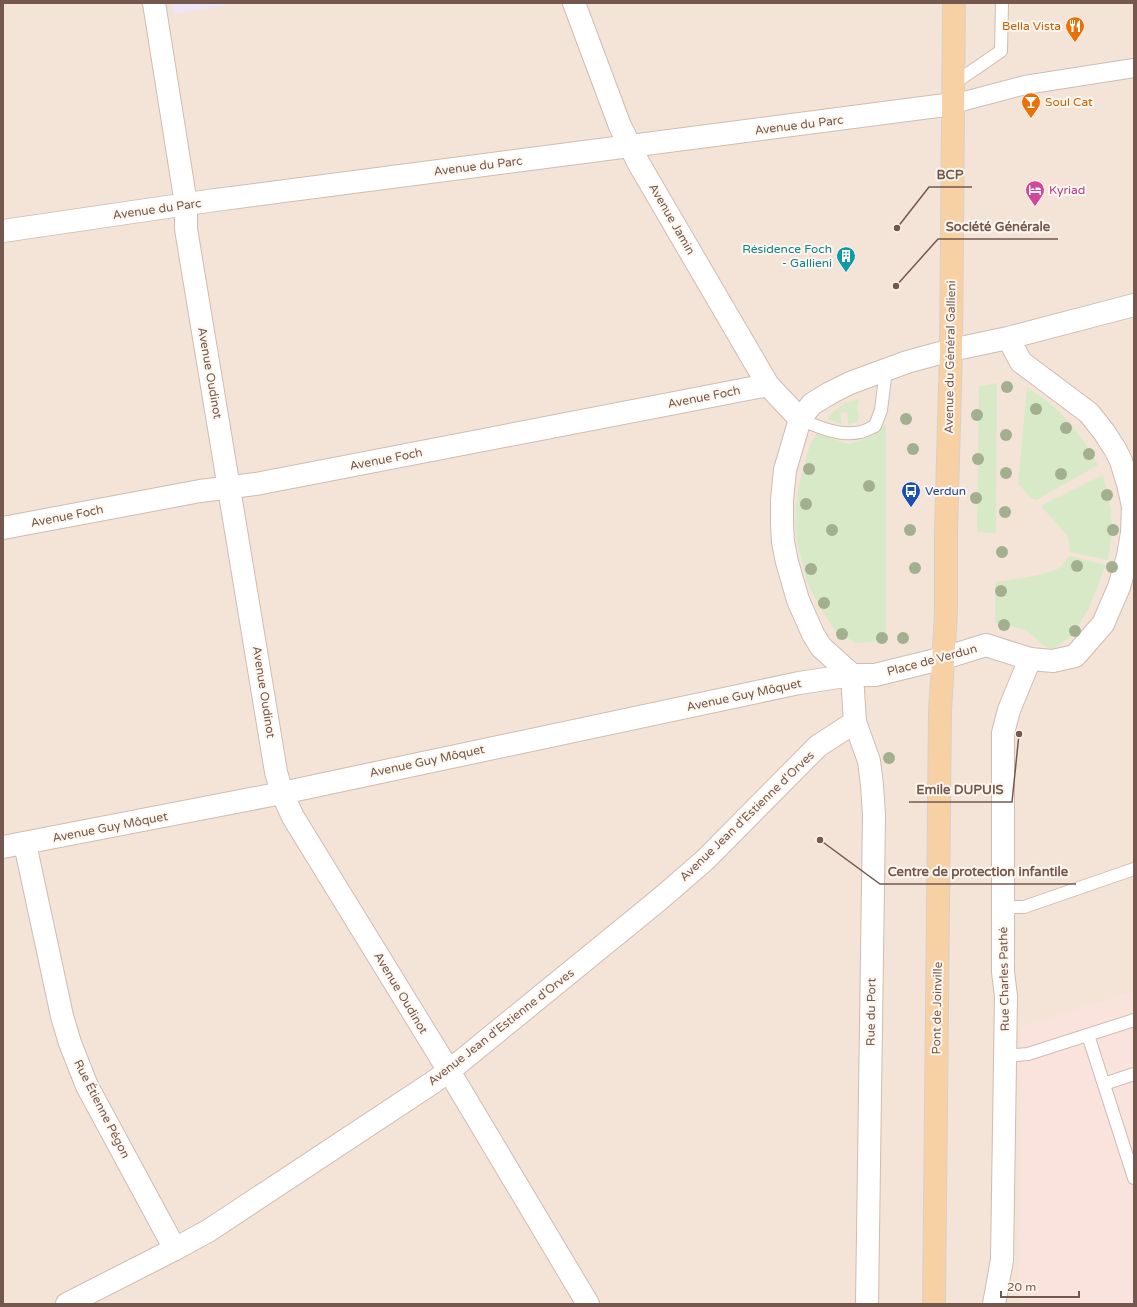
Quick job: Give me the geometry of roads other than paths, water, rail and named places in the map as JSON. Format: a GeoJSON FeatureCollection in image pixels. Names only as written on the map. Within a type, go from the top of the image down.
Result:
{"type":"FeatureCollection","features":[{"type":"Feature","properties":{"kind":"main road","name":"Avenue du Général Gallieni"},"geometry":{"type":"LineString","coordinates":[[940,711],[944,658],[951,350],[954,3]]}},
{"type":"Feature","properties":{"kind":"main road","name":"Pont de Joinville"},"geometry":{"type":"LineString","coordinates":[[934,1304],[940,711]]}},
{"type":"Feature","properties":{"kind":"street","name":"Avenue Oudinot"},"geometry":{"type":"LineString","coordinates":[[154,3],[186,204],[186,229],[276,772],[282,793],[293,817],[449,1071],[588,1304]]}},
{"type":"Feature","properties":{"kind":"street","name":"Avenue Jamin"},"geometry":{"type":"LineString","coordinates":[[574,3],[620,126],[639,164],[768,385],[800,419]]}},
{"type":"Feature","properties":{"kind":"street"},"geometry":{"type":"LineString","coordinates":[[953,94],[1025,85],[1134,68]]}},
{"type":"Feature","properties":{"kind":"street","name":"Avenue du Parc"},"geometry":{"type":"LineString","coordinates":[[3,231],[186,204],[631,146],[953,94]]}},
{"type":"Feature","properties":{"kind":"street"},"geometry":{"type":"LineString","coordinates":[[852,675],[821,647],[813,634],[798,600],[784,549],[782,500],[785,470],[800,419],[812,404],[830,393],[850,383],[886,370],[951,350],[1008,338],[1134,305]]}},
{"type":"Feature","properties":{"kind":"street","name":"Place de Verdun"},"geometry":{"type":"LineString","coordinates":[[852,675],[876,675],[944,658],[986,645],[1030,658],[1053,661],[1076,656],[1103,624],[1131,558],[1133,506],[1121,461],[1104,432],[1089,413],[1021,362],[1008,338]]}},
{"type":"Feature","properties":{"kind":"street","name":"Avenue Foch"},"geometry":{"type":"LineString","coordinates":[[3,528],[200,491],[256,484],[768,385]]}},
{"type":"Feature","properties":{"kind":"street","name":"Rue Charles Pathé"},"geometry":{"type":"LineString","coordinates":[[994,1304],[1002,1260],[1006,996],[1003,972],[1003,733],[1009,710],[1030,658]]}},
{"type":"Feature","properties":{"kind":"street","name":"Rue du Port"},"geometry":{"type":"LineString","coordinates":[[852,675],[856,722],[868,761],[872,784],[874,815],[867,1304]]}},
{"type":"Feature","properties":{"kind":"street","name":"Avenue Guy Môquet"},"geometry":{"type":"LineString","coordinates":[[3,847],[25,844],[282,793],[762,690],[852,675]]}},
{"type":"Feature","properties":{"kind":"street","name":"Avenue Jean d'Estienne d'Orves"},"geometry":{"type":"LineString","coordinates":[[67,1304],[208,1231],[449,1071],[666,894],[705,860],[818,746],[856,722]]}},
{"type":"Feature","properties":{"kind":"street","name":"Rue Étienne Pégon"},"geometry":{"type":"LineString","coordinates":[[25,844],[62,1016],[70,1043],[87,1086],[175,1249]]}},
{"type":"Feature","properties":{"kind":"lane"},"geometry":{"type":"LineString","coordinates":[[953,94],[1001,51],[1002,3]]}},
{"type":"Feature","properties":{"kind":"lane"},"geometry":{"type":"LineString","coordinates":[[800,419],[818,428],[852,434],[862,432],[875,426],[881,410],[886,370]]}},
{"type":"Feature","properties":{"kind":"lane"},"geometry":{"type":"LineString","coordinates":[[1003,907],[1024,907],[1134,869]]}},
{"type":"Feature","properties":{"kind":"lane"},"geometry":{"type":"LineString","coordinates":[[1005,1056],[1028,1054],[1134,1020]]}},
{"type":"Feature","properties":{"kind":"lane"},"geometry":{"type":"LineString","coordinates":[[1088,1035],[1134,1178]]}},
{"type":"Feature","properties":{"kind":"lane"},"geometry":{"type":"LineString","coordinates":[[1104,1084],[1134,1074]]}},
{"type":"Feature","properties":{"kind":"place","name":"Bella Vista"},"geometry":{"type":"Point","coordinates":[1075,43]}},
{"type":"Feature","properties":{"kind":"place","name":"Soul Cat"},"geometry":{"type":"Point","coordinates":[1031,119]}},
{"type":"Feature","properties":{"kind":"place","name":"Kyriad"},"geometry":{"type":"Point","coordinates":[1035,207]}},
{"type":"Feature","properties":{"kind":"place","name":"BCP"},"geometry":{"type":"Point","coordinates":[897,228]}},
{"type":"Feature","properties":{"kind":"place","name":"Résidence Foch - Gallieni"},"geometry":{"type":"Point","coordinates":[846,273]}},
{"type":"Feature","properties":{"kind":"place","name":"Société Générale"},"geometry":{"type":"Point","coordinates":[896,286]}},
{"type":"Feature","properties":{"kind":"place","name":"Verdun"},"geometry":{"type":"Point","coordinates":[911,508]}},
{"type":"Feature","properties":{"kind":"place","name":"Emile DUPUIS"},"geometry":{"type":"Point","coordinates":[1019,734]}},
{"type":"Feature","properties":{"kind":"place","name":"Centre de protection infantile"},"geometry":{"type":"Point","coordinates":[820,840]}}]}
